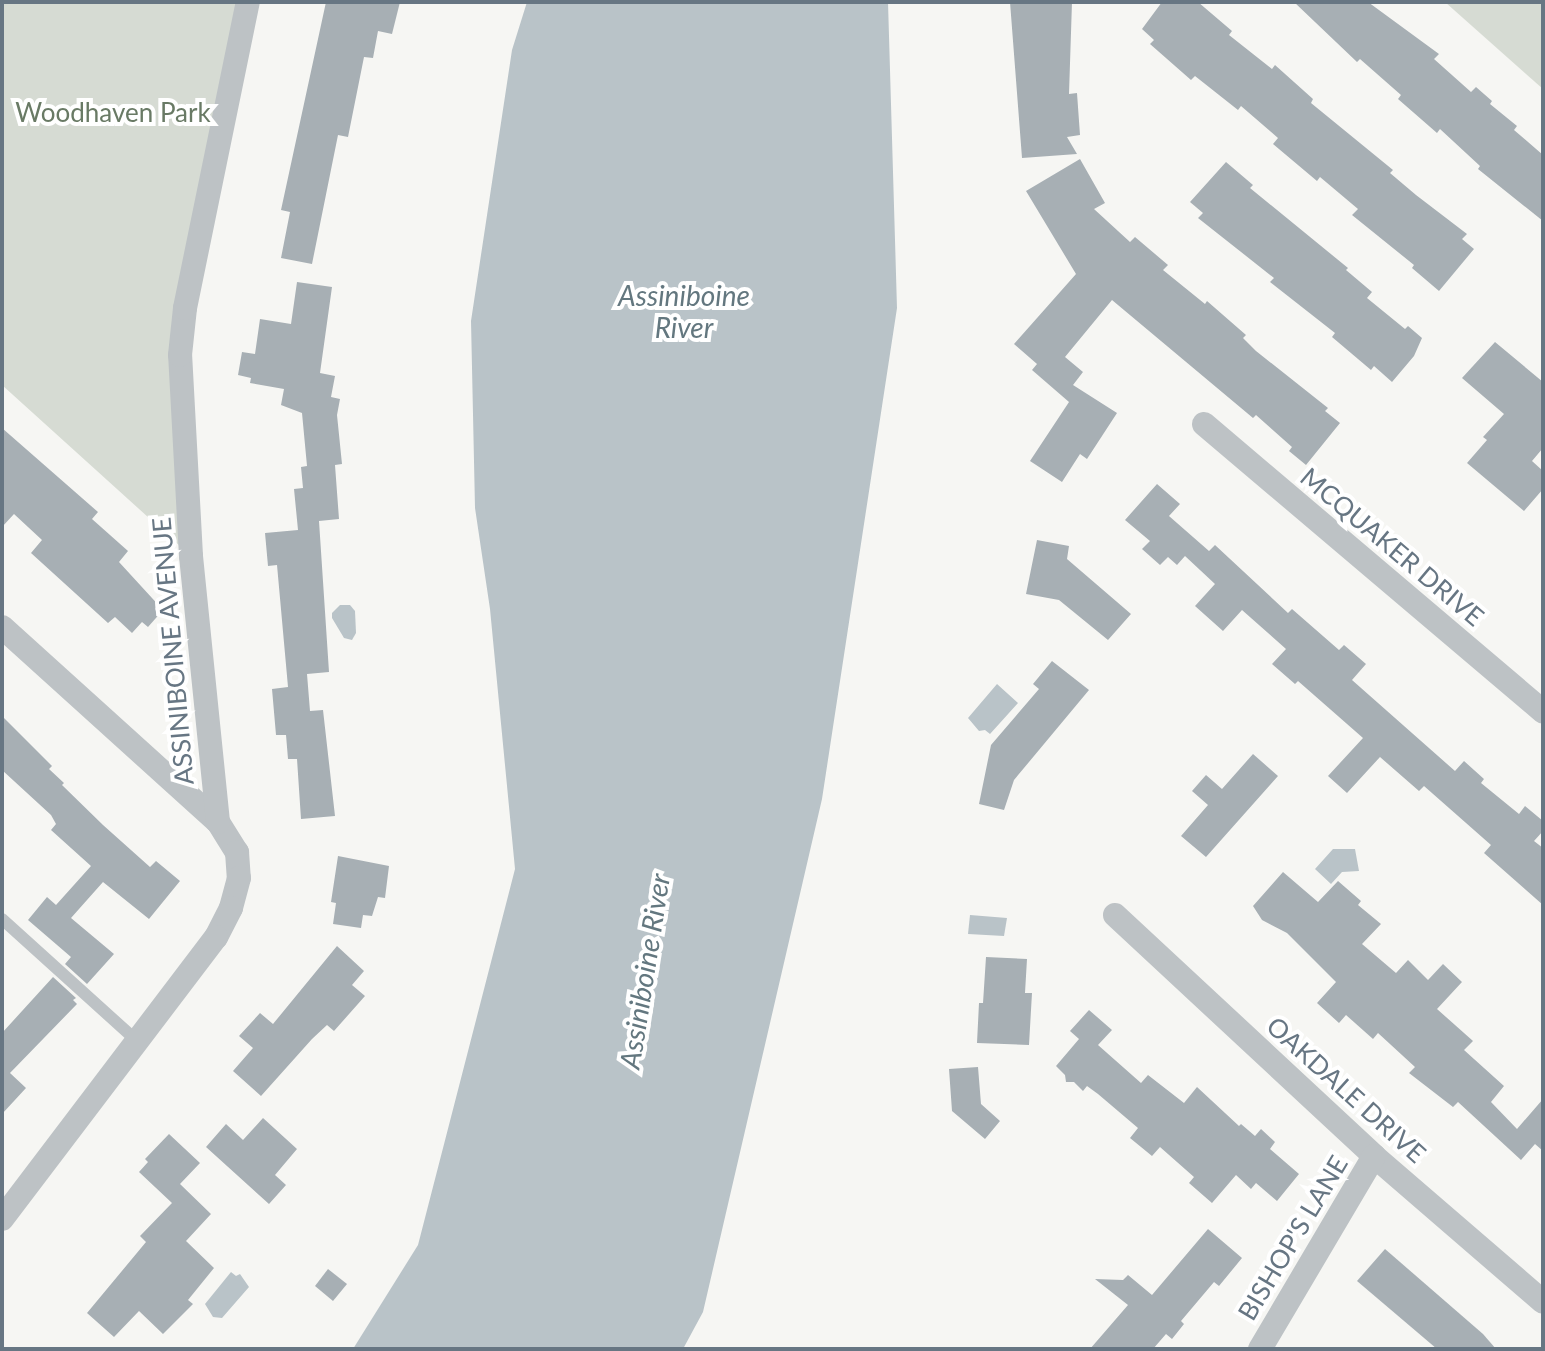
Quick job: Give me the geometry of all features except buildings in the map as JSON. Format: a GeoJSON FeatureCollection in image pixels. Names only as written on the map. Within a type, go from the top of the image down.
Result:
{"type":"FeatureCollection","features":[{"type":"Feature","properties":{"kind":"street","name":"ASSINIBOINE AVENUE"},"geometry":{"type":"LineString","coordinates":[[2,1218],[216,937],[231,908],[239,862],[231,840],[218,822],[191,556],[180,355],[185,308],[248,2]]}},
{"type":"Feature","properties":{"kind":"street","name":"MCQUAKER DRIVE"},"geometry":{"type":"LineString","coordinates":[[1204,424],[1543,712]]}},
{"type":"Feature","properties":{"kind":"street"},"geometry":{"type":"LineString","coordinates":[[2,627],[218,822]]}},
{"type":"Feature","properties":{"kind":"street","name":"OAKDALE DRIVE"},"geometry":{"type":"LineString","coordinates":[[1115,915],[1374,1156],[1543,1302]]}},
{"type":"Feature","properties":{"kind":"street","name":"BISHOP'S LANE"},"geometry":{"type":"LineString","coordinates":[[1260,1349],[1374,1156]]}},
{"type":"Feature","properties":{"kind":"lane"},"geometry":{"type":"LineString","coordinates":[[2,919],[137,1041]]}},
{"type":"Feature","properties":{"kind":"green space","name":"Woodhaven Park"},"geometry":{"type":"Polygon","coordinates":[[[2,2],[248,2],[185,308],[191,556],[2,385],[2,2]]]}},
{"type":"Feature","properties":{"kind":"green space"},"geometry":{"type":"Polygon","coordinates":[[[1445,2],[1543,2],[1543,89],[1445,2]]]}},
{"type":"Feature","properties":{"kind":"water","name":"Assiniboine River"},"geometry":{"type":"Polygon","coordinates":[[[527,2],[888,2],[897,308],[822,799],[703,1312],[683,1349],[353,1349],[418,1245],[515,869],[490,609],[475,508],[471,321],[512,50],[527,2]]]}},
{"type":"Feature","properties":{"kind":"water"},"geometry":{"type":"Polygon","coordinates":[[[340,605],[350,605],[355,611],[356,633],[352,640],[344,638],[332,618],[332,613],[340,605]]]}},
{"type":"Feature","properties":{"kind":"water"},"geometry":{"type":"Polygon","coordinates":[[[997,684],[1018,703],[990,734],[985,730],[979,731],[968,718],[997,684]]]}},
{"type":"Feature","properties":{"kind":"water"},"geometry":{"type":"Polygon","coordinates":[[[1333,849],[1355,849],[1359,871],[1342,872],[1331,884],[1315,869],[1333,849]]]}},
{"type":"Feature","properties":{"kind":"water"},"geometry":{"type":"Polygon","coordinates":[[[970,915],[1007,918],[1004,936],[968,934],[970,915]]]}},
{"type":"Feature","properties":{"kind":"water"},"geometry":{"type":"Polygon","coordinates":[[[231,1272],[236,1276],[240,1274],[249,1287],[222,1318],[213,1317],[205,1304],[231,1272]]]}}]}
